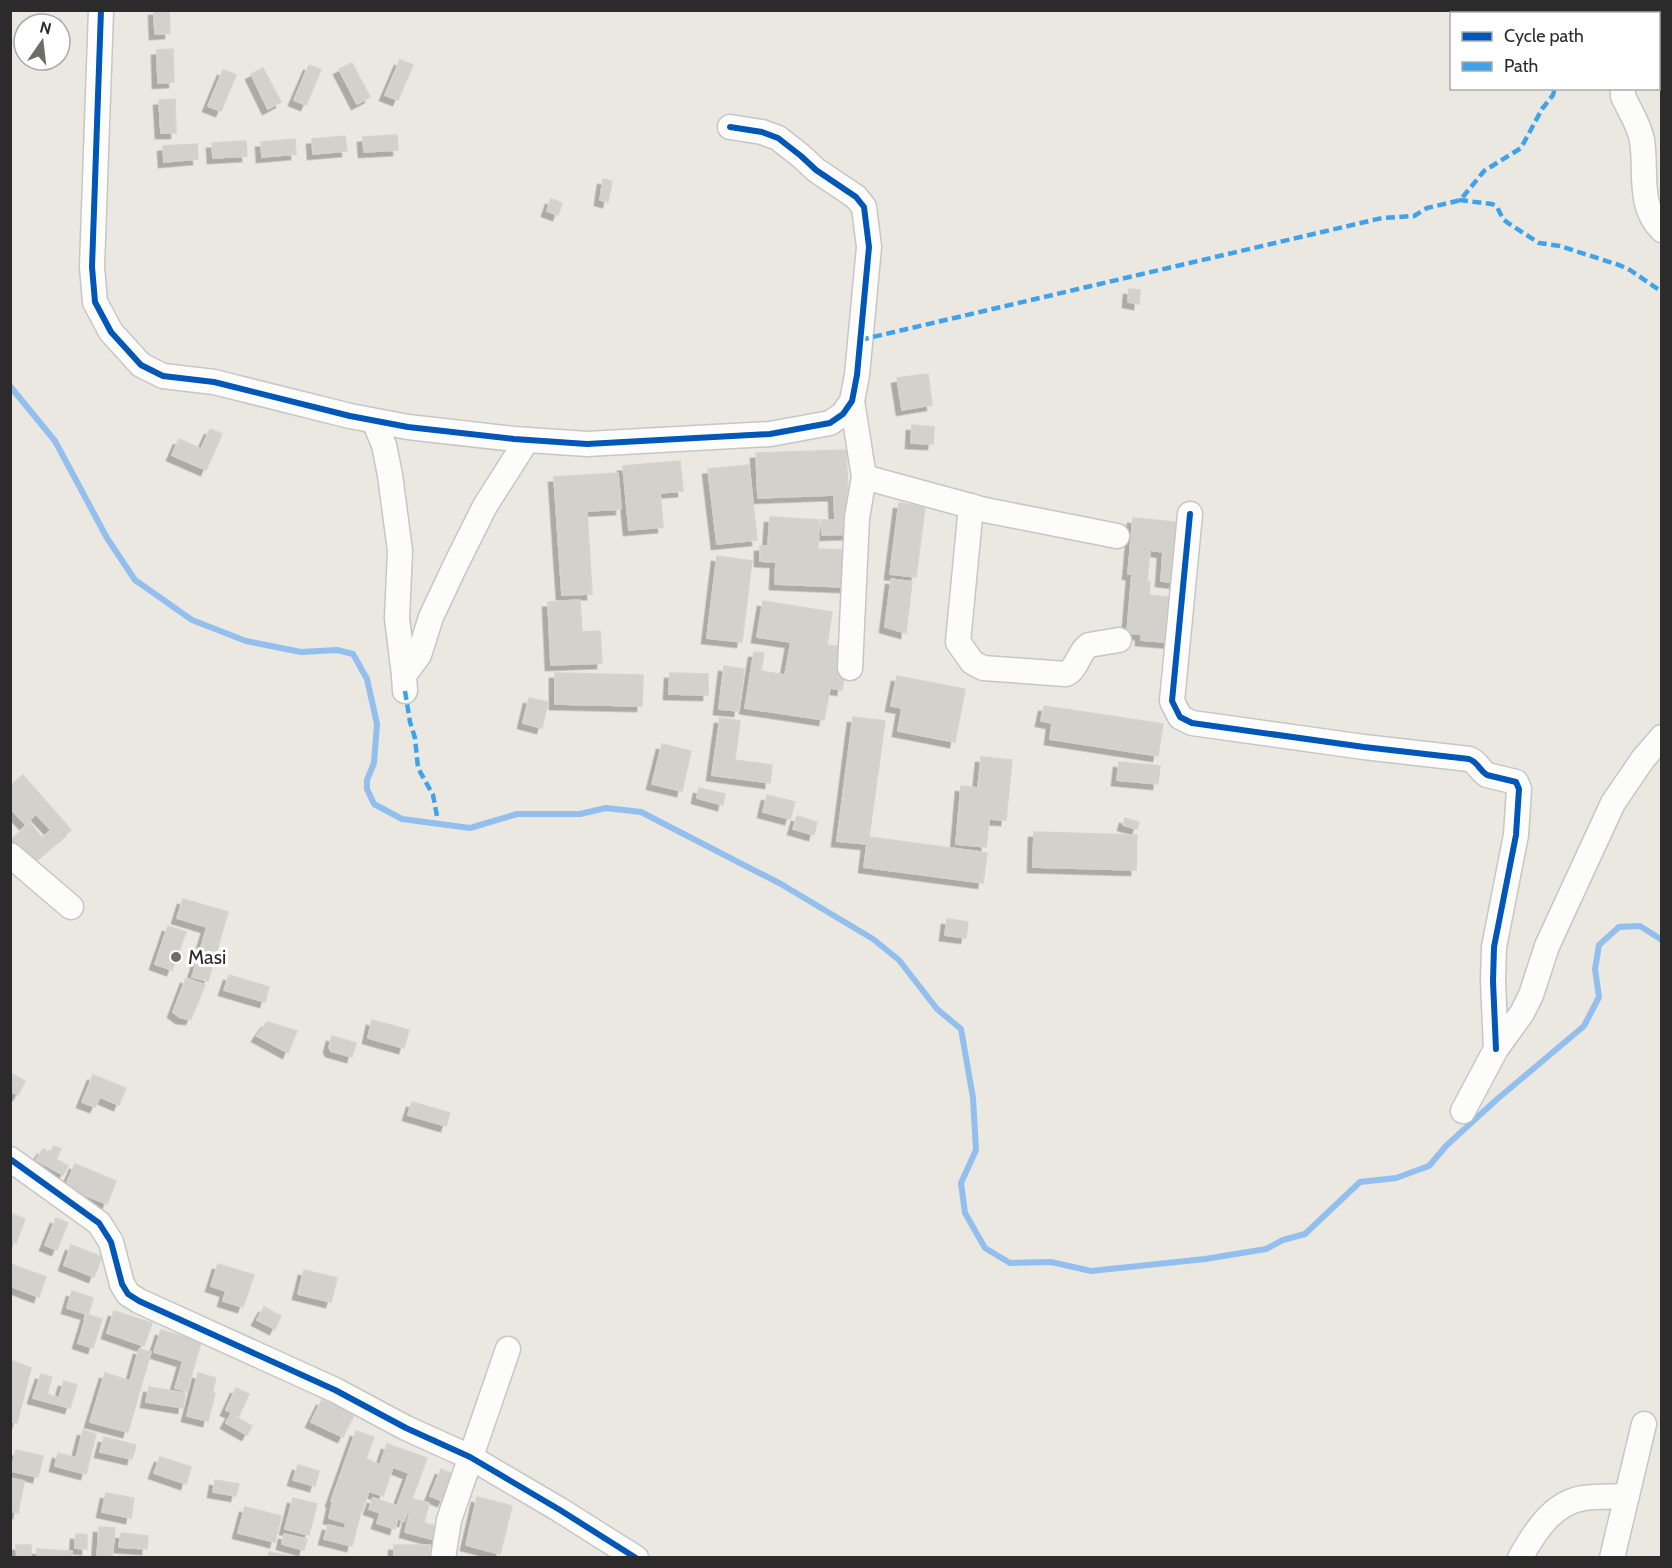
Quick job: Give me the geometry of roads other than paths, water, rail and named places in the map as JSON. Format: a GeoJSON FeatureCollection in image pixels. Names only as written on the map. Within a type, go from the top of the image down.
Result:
{"type":"FeatureCollection","features":[{"type":"Feature","properties":{"kind":"street"},"geometry":{"type":"LineString","coordinates":[[101,10],[93,267],[95,302],[111,332],[141,365],[163,376],[214,382],[374,421],[527,440],[587,444],[770,434],[830,423],[843,414],[852,400]]}},
{"type":"Feature","properties":{"kind":"street"},"geometry":{"type":"LineString","coordinates":[[1623,90],[1623,96],[1642,139],[1645,194],[1649,213],[1655,224],[1662,230]]}},
{"type":"Feature","properties":{"kind":"street"},"geometry":{"type":"LineString","coordinates":[[730,127],[762,132],[778,138],[816,170],[856,197],[864,207],[869,247],[857,375],[852,400],[864,477],[857,518],[850,668]]}},
{"type":"Feature","properties":{"kind":"street"},"geometry":{"type":"LineString","coordinates":[[374,421],[384,445],[398,529],[400,550],[397,618],[405,683],[419,655],[431,616],[485,506],[527,440]]}},
{"type":"Feature","properties":{"kind":"street"},"geometry":{"type":"LineString","coordinates":[[864,477],[971,506],[1117,537]]}},
{"type":"Feature","properties":{"kind":"street"},"geometry":{"type":"LineString","coordinates":[[971,506],[958,642],[972,662],[983,668],[1066,674],[1073,670],[1082,652],[1089,645],[1119,640]]}},
{"type":"Feature","properties":{"kind":"street"},"geometry":{"type":"LineString","coordinates":[[1190,514],[1172,701],[1180,717],[1192,723],[1469,759],[1487,775],[1516,782],[1519,789],[1516,835],[1494,947],[1496,1049]]}},
{"type":"Feature","properties":{"kind":"street"},"geometry":{"type":"LineString","coordinates":[[1462,1112],[1496,1049],[1522,1013],[1531,995],[1547,946],[1572,897],[1613,803],[1643,759],[1662,737]]}},
{"type":"Feature","properties":{"kind":"street"},"geometry":{"type":"LineString","coordinates":[[10,855],[71,907]]}},
{"type":"Feature","properties":{"kind":"street"},"geometry":{"type":"LineString","coordinates":[[10,1158],[99,1223],[111,1242],[122,1284],[128,1294],[335,1390],[406,1428],[470,1457],[636,1557]]}},
{"type":"Feature","properties":{"kind":"street"},"geometry":{"type":"LineString","coordinates":[[443,1557],[449,1520],[508,1348]]}},
{"type":"Feature","properties":{"kind":"street"},"geometry":{"type":"LineString","coordinates":[[1612,1557],[1644,1424]]}},
{"type":"Feature","properties":{"kind":"street"},"geometry":{"type":"LineString","coordinates":[[1520,1557],[1532,1537],[1552,1512],[1581,1498],[1627,1496]]}},
{"type":"Feature","properties":{"kind":"waterway"},"geometry":{"type":"LineString","coordinates":[[10,386],[55,441],[107,538],[135,580],[192,620],[246,641],[301,652],[337,650],[353,654],[367,679],[377,724],[374,763],[367,780],[367,789],[374,804],[402,819],[470,828],[517,814],[580,814],[606,808],[641,812],[781,884],[873,939],[899,960],[937,1009],[961,1029],[973,1098],[976,1150],[961,1183],[965,1213],[985,1248],[1010,1263],[1051,1262],[1091,1271],[1205,1259],[1266,1249],[1283,1240],[1305,1234],[1360,1182],[1396,1178],[1429,1166],[1446,1146],[1495,1101],[1584,1026],[1599,997],[1595,969],[1599,945],[1619,927],[1640,926],[1662,940]]}},
{"type":"Feature","properties":{"kind":"place","name":"Masi"},"geometry":{"type":"Point","coordinates":[176,957]}}]}
